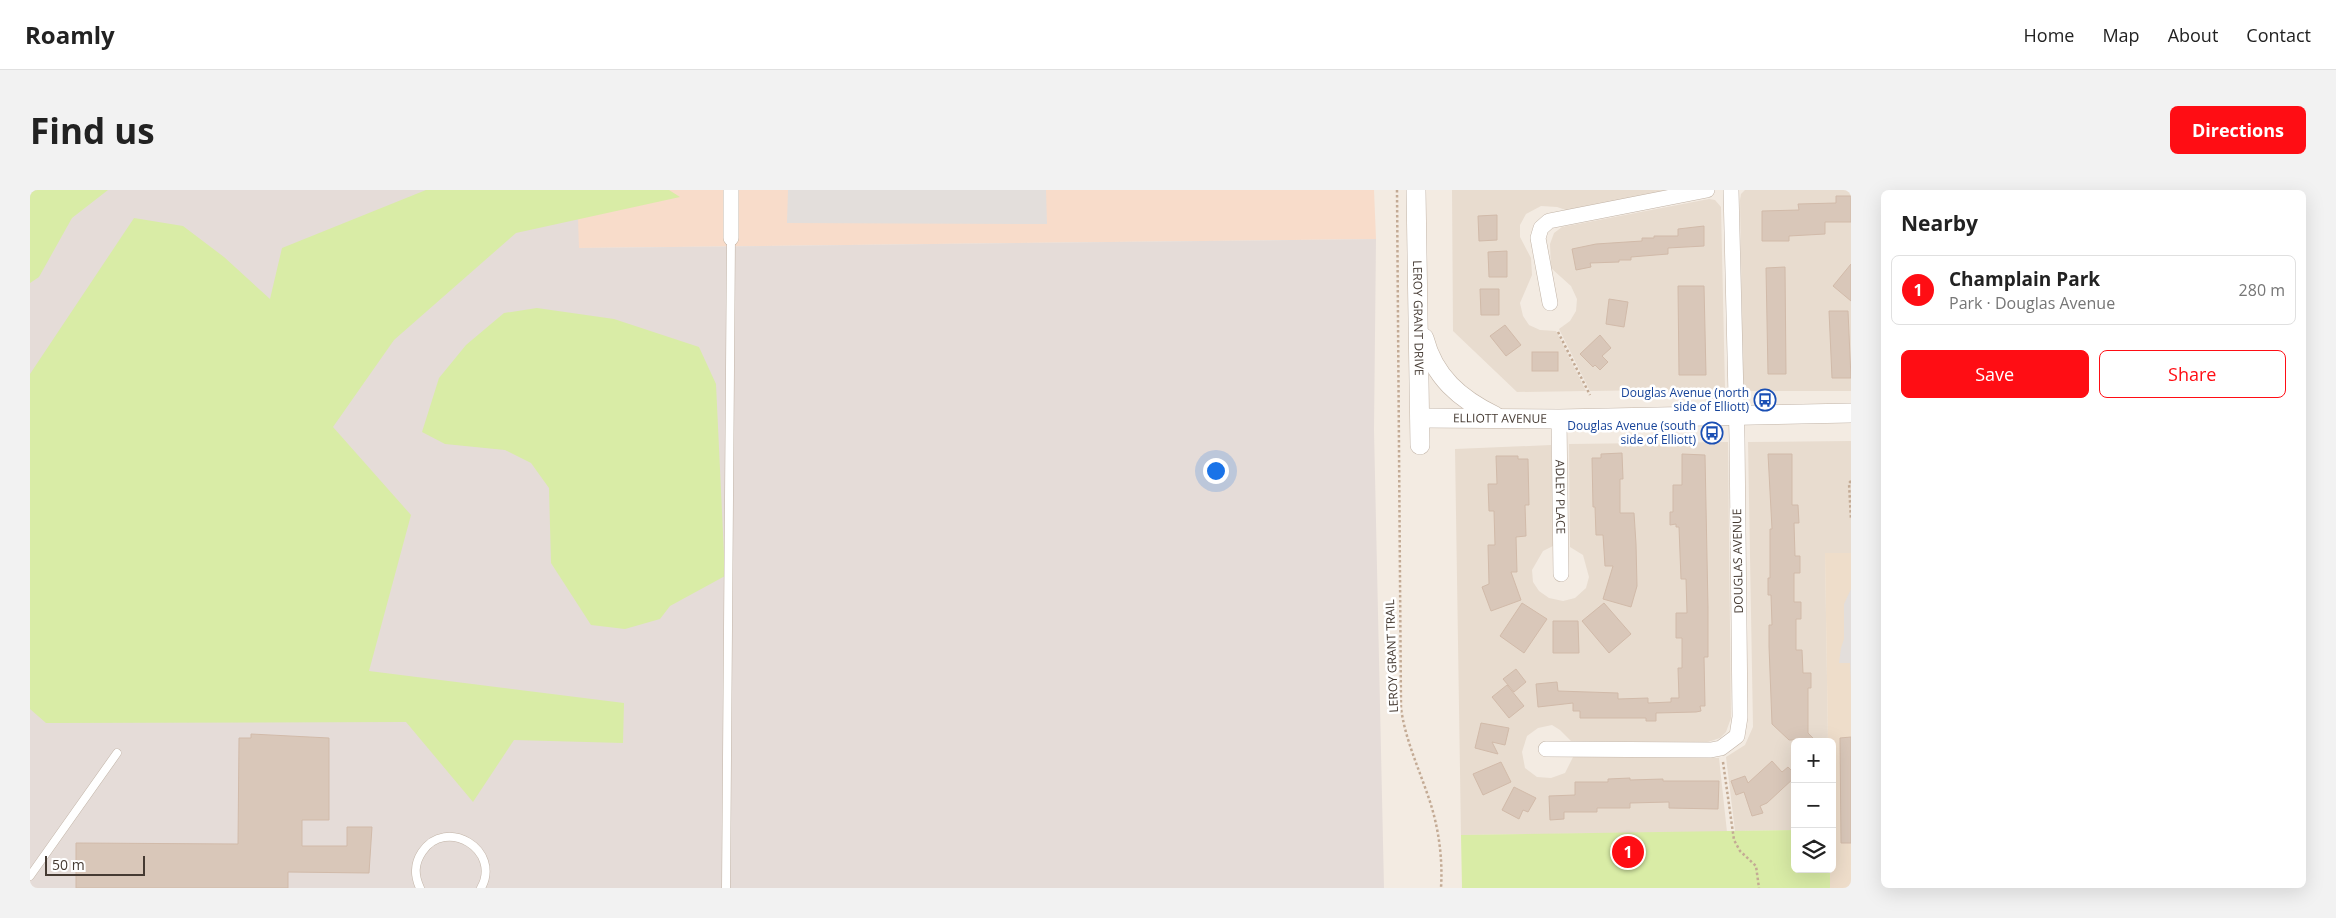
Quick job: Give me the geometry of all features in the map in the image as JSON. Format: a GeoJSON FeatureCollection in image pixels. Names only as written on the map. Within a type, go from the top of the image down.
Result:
{"type":"FeatureCollection","features":[{"type":"Feature","properties":{"kind":"street"},"geometry":{"type":"LineString","coordinates":[[731,190],[731,238]]}},
{"type":"Feature","properties":{"kind":"street","name":"LEROY GRANT DRIVE"},"geometry":{"type":"LineString","coordinates":[[1416,190],[1420,444]]}},
{"type":"Feature","properties":{"kind":"street"},"geometry":{"type":"LineString","coordinates":[[1550,302],[1538,238],[1541,228],[1549,221],[1706,190]]}},
{"type":"Feature","properties":{"kind":"street","name":"DOUGLAS AVENUE"},"geometry":{"type":"LineString","coordinates":[[1721,748],[1737,736],[1740,717],[1731,190]]}},
{"type":"Feature","properties":{"kind":"street"},"geometry":{"type":"LineString","coordinates":[[1418,316],[1426,348],[1438,373],[1447,384],[1474,406],[1498,418]]}},
{"type":"Feature","properties":{"kind":"street","name":"ELLIOTT AVENUE"},"geometry":{"type":"LineString","coordinates":[[1420,418],[1559,419],[1851,413]]}},
{"type":"Feature","properties":{"kind":"street","name":"ADLEY PLACE"},"geometry":{"type":"LineString","coordinates":[[1559,419],[1561,574]]}},
{"type":"Feature","properties":{"kind":"street"},"geometry":{"type":"LineString","coordinates":[[1546,749],[1721,748]]}},
{"type":"Feature","properties":{"kind":"lane"},"geometry":{"type":"LineString","coordinates":[[726,888],[731,238]]}},
{"type":"Feature","properties":{"kind":"lane"},"geometry":{"type":"LineString","coordinates":[[30,876],[117,753]]}},
{"type":"Feature","properties":{"kind":"lane"},"geometry":{"type":"LineString","coordinates":[[420,888],[415,877],[416,860],[427,844],[444,836],[463,838],[476,846],[485,860],[486,880],[481,888]]}},
{"type":"Feature","properties":{"kind":"path","name":"LEROY GRANT TRAIL"},"geometry":{"type":"LineString","coordinates":[[1397,190],[1401,708],[1408,742],[1437,826],[1441,859],[1441,888]]}},
{"type":"Feature","properties":{"kind":"path"},"geometry":{"type":"LineString","coordinates":[[1558,332],[1590,395]]}},
{"type":"Feature","properties":{"kind":"path"},"geometry":{"type":"LineString","coordinates":[[1851,481],[1851,520]]}},
{"type":"Feature","properties":{"kind":"path"},"geometry":{"type":"LineString","coordinates":[[1721,748],[1734,840],[1740,851],[1756,866],[1759,888]]}},
{"type":"Feature","properties":{"kind":"shaded area"},"geometry":{"type":"Polygon","coordinates":[[[30,190],[577,190],[579,248],[1376,239],[1374,430],[1384,888],[30,888],[30,190]]]}},
{"type":"Feature","properties":{"kind":"shaded area"},"geometry":{"type":"Polygon","coordinates":[[[577,190],[1374,190],[1376,239],[578,248],[577,190]]]}},
{"type":"Feature","properties":{"kind":"shaded area"},"geometry":{"type":"Polygon","coordinates":[[[788,190],[1046,190],[1047,224],[787,223],[788,190]]]}},
{"type":"Feature","properties":{"kind":"shaded area"},"geometry":{"type":"Polygon","coordinates":[[[1452,190],[1670,190],[1569,211],[1557,207],[1541,206],[1526,214],[1520,225],[1520,237],[1531,258],[1532,275],[1520,303],[1523,316],[1529,325],[1540,330],[1556,331],[1586,391],[1517,392],[1453,331],[1452,190]]]}},
{"type":"Feature","properties":{"kind":"shaded area"},"geometry":{"type":"Polygon","coordinates":[[[1745,190],[1851,190],[1851,391],[1743,391],[1740,200],[1741,194],[1745,190]]]}},
{"type":"Feature","properties":{"kind":"shaded area"},"geometry":{"type":"Polygon","coordinates":[[[1709,199],[1715,200],[1721,207],[1725,389],[1590,391],[1559,329],[1570,321],[1576,311],[1577,299],[1571,286],[1551,268],[1550,244],[1554,233],[1562,227],[1709,199]]]}},
{"type":"Feature","properties":{"kind":"shaded area"},"geometry":{"type":"Polygon","coordinates":[[[1851,441],[1851,553],[1825,553],[1828,738],[1791,738],[1791,830],[1735,831],[1726,757],[1745,745],[1753,727],[1748,442],[1851,441]]]}},
{"type":"Feature","properties":{"kind":"shaded area"},"geometry":{"type":"Polygon","coordinates":[[[1728,442],[1731,718],[1726,732],[1720,738],[1708,742],[1571,741],[1552,725],[1538,728],[1527,736],[1522,752],[1525,768],[1537,777],[1551,778],[1565,773],[1573,757],[1719,758],[1727,832],[1461,835],[1455,449],[1551,445],[1553,546],[1543,551],[1532,570],[1533,582],[1539,591],[1549,598],[1563,601],[1575,598],[1586,588],[1589,577],[1583,555],[1570,547],[1569,444],[1728,442]]]}},
{"type":"Feature","properties":{"kind":"shaded area"},"geometry":{"type":"Polygon","coordinates":[[[1825,553],[1851,553],[1851,888],[1830,888],[1830,873],[1836,873],[1836,738],[1828,738],[1825,553]]]}},
{"type":"Feature","properties":{"kind":"shaded area"},"geometry":{"type":"Polygon","coordinates":[[[1851,589],[1851,686],[1850,663],[1839,663],[1844,639],[1844,604],[1851,589]]]}},
{"type":"Feature","properties":{"kind":"green space"},"geometry":{"type":"Polygon","coordinates":[[[30,190],[108,190],[72,218],[39,277],[30,283],[30,190]]]}},
{"type":"Feature","properties":{"kind":"green space"},"geometry":{"type":"Polygon","coordinates":[[[426,190],[669,190],[680,197],[516,233],[394,340],[333,427],[411,515],[369,671],[624,703],[623,743],[514,740],[473,802],[406,722],[46,723],[30,709],[30,374],[134,218],[183,226],[224,257],[270,299],[282,248],[426,190]]]}},
{"type":"Feature","properties":{"kind":"green space"},"geometry":{"type":"Polygon","coordinates":[[[537,308],[614,319],[699,347],[716,384],[725,576],[670,606],[660,619],[625,629],[591,625],[551,563],[549,488],[531,463],[505,450],[445,444],[422,432],[439,378],[466,345],[504,313],[537,308]]]}},
{"type":"Feature","properties":{"kind":"green space"},"geometry":{"type":"Polygon","coordinates":[[[1791,830],[1791,873],[1830,873],[1830,888],[1462,888],[1461,835],[1791,830]]]}},
{"type":"Feature","properties":{"kind":"building"},"geometry":{"type":"Polygon","coordinates":[[[1836,196],[1851,196],[1851,222],[1825,222],[1825,234],[1789,236],[1789,241],[1762,241],[1762,211],[1799,210],[1798,204],[1836,203],[1836,196]]]}},
{"type":"Feature","properties":{"kind":"building"},"geometry":{"type":"Polygon","coordinates":[[[1497,215],[1497,240],[1479,241],[1478,216],[1497,215]]]}},
{"type":"Feature","properties":{"kind":"building"},"geometry":{"type":"Polygon","coordinates":[[[1704,226],[1704,246],[1668,248],[1668,254],[1631,257],[1631,260],[1619,260],[1619,262],[1590,263],[1591,267],[1576,270],[1572,249],[1596,244],[1642,241],[1642,238],[1654,238],[1654,236],[1678,236],[1678,229],[1704,226]]]}},
{"type":"Feature","properties":{"kind":"building"},"geometry":{"type":"Polygon","coordinates":[[[1507,251],[1507,277],[1489,277],[1488,252],[1507,251]]]}},
{"type":"Feature","properties":{"kind":"building"},"geometry":{"type":"Polygon","coordinates":[[[1851,264],[1851,301],[1833,286],[1851,264]]]}},
{"type":"Feature","properties":{"kind":"building"},"geometry":{"type":"Polygon","coordinates":[[[1785,267],[1786,374],[1768,374],[1766,268],[1785,267]]]}},
{"type":"Feature","properties":{"kind":"building"},"geometry":{"type":"Polygon","coordinates":[[[1678,286],[1704,286],[1706,375],[1679,375],[1678,286]]]}},
{"type":"Feature","properties":{"kind":"building"},"geometry":{"type":"Polygon","coordinates":[[[1480,289],[1499,289],[1499,315],[1481,315],[1480,289]]]}},
{"type":"Feature","properties":{"kind":"building"},"geometry":{"type":"Polygon","coordinates":[[[1609,299],[1628,302],[1624,327],[1606,324],[1609,299]]]}},
{"type":"Feature","properties":{"kind":"building"},"geometry":{"type":"Polygon","coordinates":[[[1829,311],[1848,311],[1851,378],[1832,378],[1829,311]]]}},
{"type":"Feature","properties":{"kind":"building"},"geometry":{"type":"Polygon","coordinates":[[[1505,325],[1521,345],[1506,356],[1490,336],[1505,325]]]}},
{"type":"Feature","properties":{"kind":"building"},"geometry":{"type":"Polygon","coordinates":[[[1600,335],[1611,348],[1602,356],[1608,362],[1600,370],[1595,365],[1593,367],[1580,354],[1600,335]]]}},
{"type":"Feature","properties":{"kind":"building"},"geometry":{"type":"Polygon","coordinates":[[[1532,352],[1558,352],[1558,371],[1532,371],[1532,352]]]}},
{"type":"Feature","properties":{"kind":"building"},"geometry":{"type":"Polygon","coordinates":[[[1622,453],[1623,479],[1620,479],[1620,513],[1634,513],[1636,544],[1637,586],[1631,607],[1603,599],[1613,566],[1605,566],[1603,535],[1596,535],[1595,507],[1593,507],[1592,458],[1601,458],[1601,454],[1622,453]]]}},
{"type":"Feature","properties":{"kind":"building"},"geometry":{"type":"Polygon","coordinates":[[[1682,454],[1705,455],[1708,657],[1704,657],[1705,706],[1700,706],[1701,711],[1696,712],[1656,713],[1656,721],[1646,721],[1646,718],[1580,718],[1580,711],[1573,711],[1573,703],[1538,707],[1536,684],[1557,682],[1558,691],[1618,693],[1618,699],[1648,698],[1648,703],[1671,702],[1671,698],[1679,698],[1678,668],[1682,668],[1682,638],[1676,638],[1676,613],[1687,613],[1686,579],[1681,579],[1679,527],[1676,527],[1676,524],[1670,525],[1670,512],[1673,512],[1673,485],[1682,485],[1682,454]]]}},
{"type":"Feature","properties":{"kind":"building"},"geometry":{"type":"Polygon","coordinates":[[[1768,454],[1792,454],[1792,505],[1798,505],[1799,523],[1794,523],[1795,556],[1800,556],[1800,573],[1794,573],[1794,602],[1801,602],[1801,619],[1796,619],[1796,650],[1802,650],[1803,673],[1811,673],[1811,688],[1808,688],[1808,733],[1813,738],[1791,738],[1789,740],[1772,724],[1769,625],[1772,625],[1771,595],[1768,595],[1768,578],[1770,578],[1770,529],[1772,529],[1768,454]]]}},
{"type":"Feature","properties":{"kind":"building"},"geometry":{"type":"Polygon","coordinates":[[[1496,456],[1518,456],[1518,459],[1528,459],[1529,505],[1525,505],[1526,536],[1516,537],[1517,572],[1511,572],[1521,600],[1491,611],[1482,587],[1489,584],[1488,545],[1495,545],[1494,511],[1489,511],[1488,484],[1497,484],[1496,456]]]}},
{"type":"Feature","properties":{"kind":"building"},"geometry":{"type":"Polygon","coordinates":[[[1522,603],[1547,619],[1524,653],[1500,636],[1522,603]]]}},
{"type":"Feature","properties":{"kind":"building"},"geometry":{"type":"Polygon","coordinates":[[[1604,603],[1631,634],[1609,653],[1582,621],[1604,603]]]}},
{"type":"Feature","properties":{"kind":"building"},"geometry":{"type":"Polygon","coordinates":[[[1553,621],[1578,621],[1579,653],[1553,653],[1553,621]]]}},
{"type":"Feature","properties":{"kind":"building"},"geometry":{"type":"Polygon","coordinates":[[[1516,669],[1526,682],[1514,692],[1503,679],[1516,669]]]}},
{"type":"Feature","properties":{"kind":"building"},"geometry":{"type":"Polygon","coordinates":[[[1507,685],[1524,706],[1509,718],[1492,697],[1507,685]]]}},
{"type":"Feature","properties":{"kind":"building"},"geometry":{"type":"Polygon","coordinates":[[[1481,723],[1509,728],[1505,745],[1492,742],[1498,754],[1475,748],[1481,723]]]}},
{"type":"Feature","properties":{"kind":"building"},"geometry":{"type":"Polygon","coordinates":[[[251,734],[329,738],[329,820],[302,820],[302,846],[347,846],[347,827],[372,827],[369,873],[288,872],[288,888],[76,888],[76,843],[238,844],[239,738],[251,738],[251,734]]]}},
{"type":"Feature","properties":{"kind":"building"},"geometry":{"type":"Polygon","coordinates":[[[1851,737],[1851,843],[1841,843],[1840,738],[1851,737]]]}},
{"type":"Feature","properties":{"kind":"building"},"geometry":{"type":"Polygon","coordinates":[[[1772,761],[1782,772],[1788,767],[1791,770],[1791,781],[1767,803],[1760,806],[1763,813],[1752,816],[1744,792],[1736,795],[1731,781],[1745,776],[1748,783],[1772,761]]]}},
{"type":"Feature","properties":{"kind":"building"},"geometry":{"type":"Polygon","coordinates":[[[1501,762],[1511,782],[1483,795],[1473,774],[1501,762]]]}},
{"type":"Feature","properties":{"kind":"building"},"geometry":{"type":"Polygon","coordinates":[[[1630,778],[1630,780],[1719,781],[1718,809],[1669,808],[1669,802],[1630,803],[1630,808],[1597,808],[1597,812],[1564,812],[1564,819],[1550,820],[1549,796],[1575,795],[1575,782],[1608,782],[1608,779],[1630,778]]]}},
{"type":"Feature","properties":{"kind":"building"},"geometry":{"type":"Polygon","coordinates":[[[1514,787],[1536,798],[1528,812],[1523,810],[1519,819],[1502,810],[1514,787]]]}},
{"type":"Feature","properties":{"kind":"place","name":"Douglas Avenue (north side of Elliott)"},"geometry":{"type":"Point","coordinates":[1765,400]}},
{"type":"Feature","properties":{"kind":"place","name":"Douglas Avenue (south side of Elliott)"},"geometry":{"type":"Point","coordinates":[1712,433]}},
{"type":"Feature","properties":{"kind":"place","name":"Champlain Park"},"geometry":{"type":"Point","coordinates":[1628,852]}}]}
